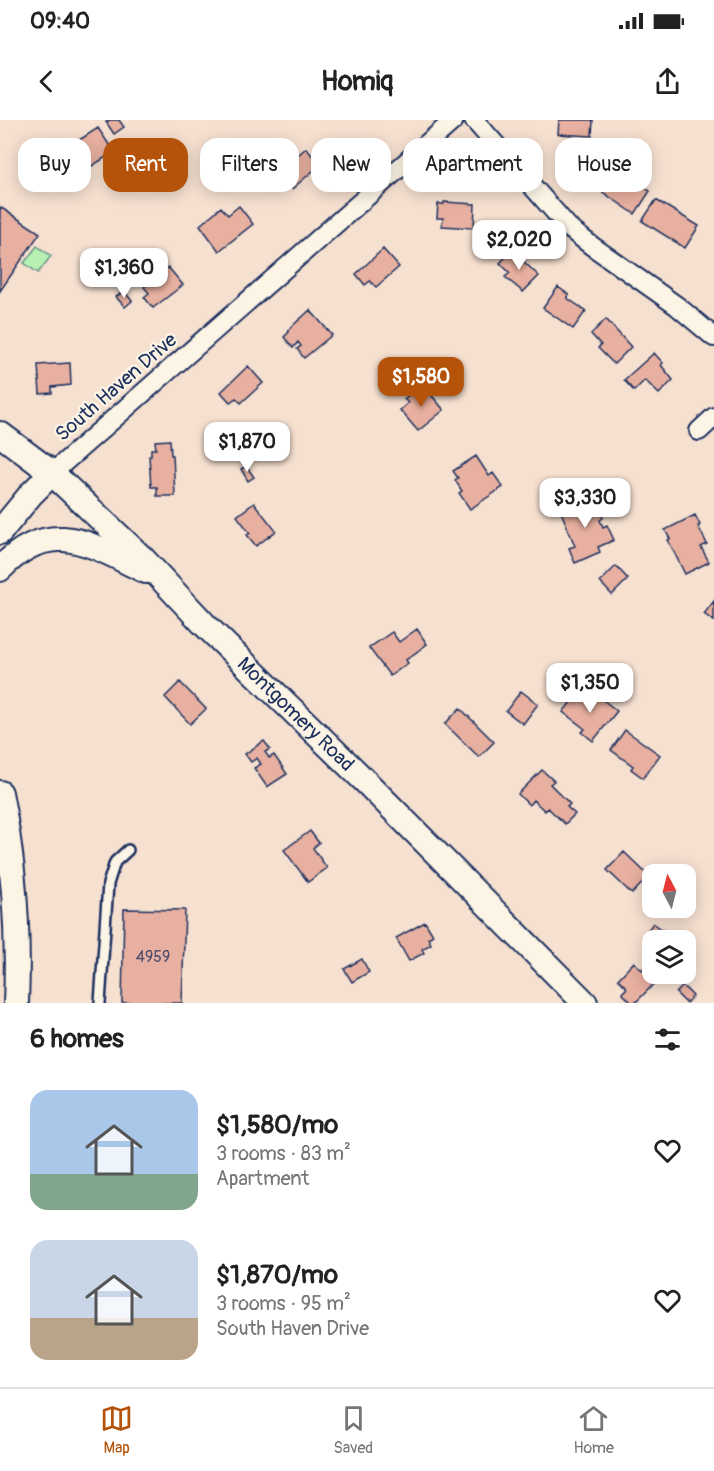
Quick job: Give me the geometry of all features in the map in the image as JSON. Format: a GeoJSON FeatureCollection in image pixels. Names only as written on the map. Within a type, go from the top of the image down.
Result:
{"type":"FeatureCollection","features":[{"type":"Feature","properties":{"kind":"main road","name":"Montgomery Road"},"geometry":{"type":"LineString","coordinates":[[0,434],[52,473],[144,560],[585,1003]]}},
{"type":"Feature","properties":{"kind":"main road"},"geometry":{"type":"LineString","coordinates":[[0,532],[31,494],[52,473]]}},
{"type":"Feature","properties":{"kind":"main road"},"geometry":{"type":"LineString","coordinates":[[0,569],[22,549],[53,538],[73,539],[90,545],[158,576]]}},
{"type":"Feature","properties":{"kind":"main road"},"geometry":{"type":"LineString","coordinates":[[0,793],[16,922],[16,1003]]}},
{"type":"Feature","properties":{"kind":"street","name":"South Haven Drive"},"geometry":{"type":"LineString","coordinates":[[52,473],[454,120]]}},
{"type":"Feature","properties":{"kind":"street"},"geometry":{"type":"LineString","coordinates":[[474,120],[570,229],[677,306],[714,337]]}},
{"type":"Feature","properties":{"kind":"street"},"geometry":{"type":"LineString","coordinates":[[699,431],[714,417]]}},
{"type":"Feature","properties":{"kind":"lane"},"geometry":{"type":"LineString","coordinates":[[100,1003],[108,884],[115,862],[128,850]]}},
{"type":"Feature","properties":{"kind":"green space"},"geometry":{"type":"Polygon","coordinates":[[[37,246],[51,256],[38,273],[24,263],[37,246]]]}},
{"type":"Feature","properties":{"kind":"building"},"geometry":{"type":"Polygon","coordinates":[[[119,120],[124,127],[114,134],[106,122],[119,120]]]}},
{"type":"Feature","properties":{"kind":"building"},"geometry":{"type":"Polygon","coordinates":[[[559,120],[593,120],[592,136],[558,134],[559,120]]]}},
{"type":"Feature","properties":{"kind":"building"},"geometry":{"type":"Polygon","coordinates":[[[98,128],[105,138],[103,159],[92,166],[91,138],[82,138],[98,128]]]}},
{"type":"Feature","properties":{"kind":"building"},"geometry":{"type":"Polygon","coordinates":[[[306,148],[311,154],[311,173],[299,183],[299,154],[306,148]]]}},
{"type":"Feature","properties":{"kind":"building"},"geometry":{"type":"Polygon","coordinates":[[[602,192],[649,192],[635,214],[602,192]]]}},
{"type":"Feature","properties":{"kind":"building"},"geometry":{"type":"Polygon","coordinates":[[[656,200],[699,226],[685,248],[642,221],[656,200]]]}},
{"type":"Feature","properties":{"kind":"building"},"geometry":{"type":"Polygon","coordinates":[[[444,202],[475,204],[474,228],[442,226],[443,218],[437,218],[438,204],[444,204],[444,202]]]}},
{"type":"Feature","properties":{"kind":"building"},"geometry":{"type":"Polygon","coordinates":[[[239,206],[253,224],[219,251],[200,225],[221,207],[228,215],[239,206]]]}},
{"type":"Feature","properties":{"kind":"building"},"geometry":{"type":"Polygon","coordinates":[[[0,207],[40,233],[0,291],[0,207]]]}},
{"type":"Feature","properties":{"kind":"building"},"geometry":{"type":"Polygon","coordinates":[[[514,248],[525,258],[523,261],[539,276],[523,292],[505,277],[510,273],[500,263],[514,248]]]}},
{"type":"Feature","properties":{"kind":"building"},"geometry":{"type":"Polygon","coordinates":[[[383,249],[399,267],[376,287],[370,281],[365,285],[356,274],[383,249]]]}},
{"type":"Feature","properties":{"kind":"building"},"geometry":{"type":"Polygon","coordinates":[[[168,267],[183,285],[153,308],[144,297],[149,293],[144,287],[168,267]]]}},
{"type":"Feature","properties":{"kind":"building"},"geometry":{"type":"Polygon","coordinates":[[[558,287],[569,295],[567,298],[586,311],[573,329],[543,308],[558,287]]]}},
{"type":"Feature","properties":{"kind":"building"},"geometry":{"type":"Polygon","coordinates":[[[124,291],[132,301],[125,307],[116,297],[124,291]]]}},
{"type":"Feature","properties":{"kind":"building"},"geometry":{"type":"Polygon","coordinates":[[[310,310],[332,335],[304,358],[297,349],[301,346],[298,342],[293,348],[284,337],[289,332],[288,330],[310,310]]]}},
{"type":"Feature","properties":{"kind":"building"},"geometry":{"type":"Polygon","coordinates":[[[606,319],[631,347],[614,364],[598,348],[601,345],[591,334],[606,319]]]}},
{"type":"Feature","properties":{"kind":"building"},"geometry":{"type":"Polygon","coordinates":[[[654,353],[673,380],[659,394],[645,380],[634,391],[624,380],[654,353]]]}},
{"type":"Feature","properties":{"kind":"building"},"geometry":{"type":"Polygon","coordinates":[[[70,363],[71,385],[52,387],[52,393],[40,394],[38,365],[70,363]]]}},
{"type":"Feature","properties":{"kind":"building"},"geometry":{"type":"Polygon","coordinates":[[[248,366],[263,383],[241,403],[236,398],[230,402],[221,392],[248,366]]]}},
{"type":"Feature","properties":{"kind":"building"},"geometry":{"type":"Polygon","coordinates":[[[422,384],[444,410],[418,431],[400,410],[408,403],[404,399],[422,384]]]}},
{"type":"Feature","properties":{"kind":"building"},"geometry":{"type":"Polygon","coordinates":[[[242,439],[249,450],[243,454],[236,443],[242,439]]]}},
{"type":"Feature","properties":{"kind":"building"},"geometry":{"type":"Polygon","coordinates":[[[170,440],[175,496],[157,496],[157,487],[151,487],[149,456],[151,456],[151,449],[156,449],[155,441],[170,440]]]}},
{"type":"Feature","properties":{"kind":"building"},"geometry":{"type":"Polygon","coordinates":[[[234,445],[240,455],[233,459],[227,450],[234,445]]]}},
{"type":"Feature","properties":{"kind":"building"},"geometry":{"type":"Polygon","coordinates":[[[476,456],[489,476],[493,473],[503,487],[470,509],[459,493],[462,491],[455,480],[458,478],[453,471],[476,456]]]}},
{"type":"Feature","properties":{"kind":"building"},"geometry":{"type":"Polygon","coordinates":[[[246,466],[254,477],[248,481],[241,469],[246,466]]]}},
{"type":"Feature","properties":{"kind":"building"},"geometry":{"type":"Polygon","coordinates":[[[584,497],[588,505],[593,503],[596,511],[600,510],[603,527],[607,525],[614,540],[598,547],[600,552],[575,563],[569,548],[575,546],[559,507],[584,497]]]}},
{"type":"Feature","properties":{"kind":"building"},"geometry":{"type":"Polygon","coordinates":[[[254,503],[276,531],[256,546],[247,535],[250,533],[237,516],[254,503]]]}},
{"type":"Feature","properties":{"kind":"building"},"geometry":{"type":"Polygon","coordinates":[[[695,515],[707,544],[701,547],[709,562],[685,574],[665,530],[695,515]]]}},
{"type":"Feature","properties":{"kind":"building"},"geometry":{"type":"Polygon","coordinates":[[[616,566],[628,579],[612,595],[600,582],[616,566]]]}},
{"type":"Feature","properties":{"kind":"building"},"geometry":{"type":"Polygon","coordinates":[[[714,601],[714,621],[704,614],[714,601]]]}},
{"type":"Feature","properties":{"kind":"building"},"geometry":{"type":"Polygon","coordinates":[[[417,629],[427,644],[406,660],[408,663],[390,676],[369,648],[392,632],[399,642],[417,629]]]}},
{"type":"Feature","properties":{"kind":"building"},"geometry":{"type":"Polygon","coordinates":[[[180,682],[206,709],[190,724],[165,697],[180,682]]]}},
{"type":"Feature","properties":{"kind":"building"},"geometry":{"type":"Polygon","coordinates":[[[521,691],[538,704],[523,724],[506,711],[521,691]]]}},
{"type":"Feature","properties":{"kind":"building"},"geometry":{"type":"Polygon","coordinates":[[[579,692],[591,702],[597,695],[617,711],[593,741],[582,732],[585,729],[563,712],[579,692]]]}},
{"type":"Feature","properties":{"kind":"building"},"geometry":{"type":"Polygon","coordinates":[[[460,708],[494,742],[479,757],[445,724],[460,708]]]}},
{"type":"Feature","properties":{"kind":"building"},"geometry":{"type":"Polygon","coordinates":[[[625,730],[660,755],[643,778],[631,769],[633,766],[611,750],[625,730]]]}},
{"type":"Feature","properties":{"kind":"building"},"geometry":{"type":"Polygon","coordinates":[[[264,741],[270,749],[265,752],[269,758],[274,755],[287,774],[267,787],[254,768],[261,764],[257,758],[251,762],[245,754],[264,741]]]}},
{"type":"Feature","properties":{"kind":"building"},"geometry":{"type":"Polygon","coordinates":[[[542,770],[554,781],[550,784],[570,804],[567,807],[575,814],[565,824],[548,808],[545,811],[533,800],[529,805],[518,794],[542,770]]]}},
{"type":"Feature","properties":{"kind":"building"},"geometry":{"type":"Polygon","coordinates":[[[310,831],[319,843],[313,848],[327,868],[308,882],[284,850],[310,831]]]}},
{"type":"Feature","properties":{"kind":"building"},"geometry":{"type":"Polygon","coordinates":[[[624,852],[642,869],[642,883],[632,894],[607,870],[624,852]]]}},
{"type":"Feature","properties":{"kind":"building"},"geometry":{"type":"Polygon","coordinates":[[[124,909],[185,910],[182,1003],[122,1003],[124,909]]]}},
{"type":"Feature","properties":{"kind":"building"},"geometry":{"type":"Polygon","coordinates":[[[425,922],[433,935],[428,938],[431,944],[422,949],[424,953],[409,961],[396,938],[425,922]]]}},
{"type":"Feature","properties":{"kind":"building"},"geometry":{"type":"Polygon","coordinates":[[[653,923],[663,930],[648,930],[653,923]]]}},
{"type":"Feature","properties":{"kind":"building"},"geometry":{"type":"Polygon","coordinates":[[[362,959],[369,972],[352,982],[344,969],[362,959]]]}},
{"type":"Feature","properties":{"kind":"building"},"geometry":{"type":"Polygon","coordinates":[[[634,962],[642,970],[642,984],[654,984],[635,1003],[632,1003],[622,993],[627,988],[618,979],[634,962]]]}},
{"type":"Feature","properties":{"kind":"building"},"geometry":{"type":"Polygon","coordinates":[[[683,986],[693,996],[686,1003],[676,993],[683,986]]]}}]}
